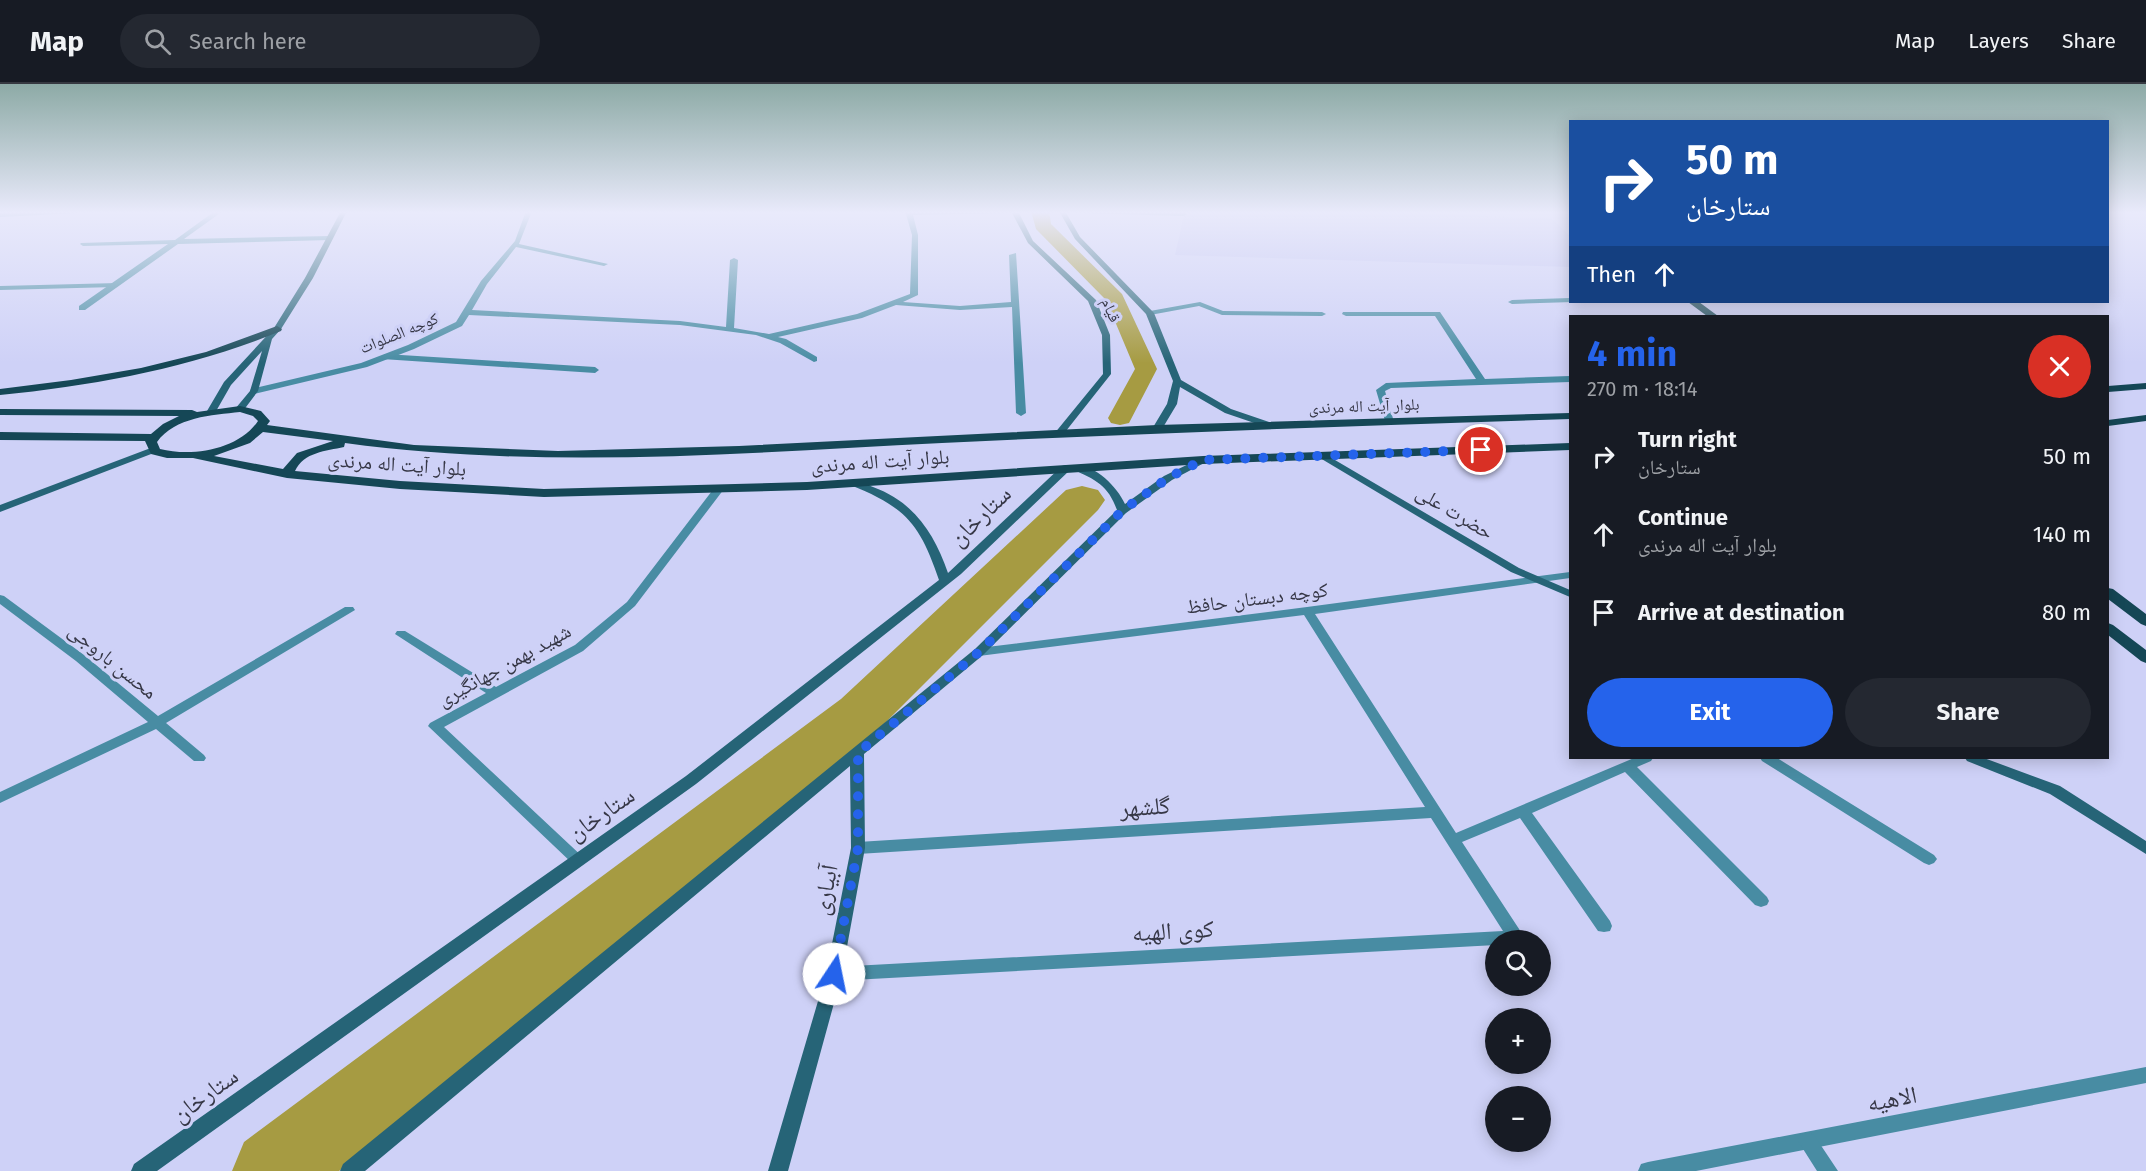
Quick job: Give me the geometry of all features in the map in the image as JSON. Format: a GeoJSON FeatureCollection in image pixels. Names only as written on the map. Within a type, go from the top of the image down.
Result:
{"type":"FeatureCollection","features":[{"type":"Feature","properties":{"kind":"main road"},"geometry":{"type":"LineString","coordinates":[[1694,303],[1712,315]]}},
{"type":"Feature","properties":{"kind":"main road"},"geometry":{"type":"LineString","coordinates":[[0,392],[72,384],[173,365],[234,348],[274,333]]}},
{"type":"Feature","properties":{"kind":"main road"},"geometry":{"type":"LineString","coordinates":[[2109,389],[2146,386]]}},
{"type":"Feature","properties":{"kind":"main road"},"geometry":{"type":"LineString","coordinates":[[0,412],[208,412],[240,409],[261,415],[264,421],[261,428],[242,442],[227,448],[194,455],[164,455],[155,452],[154,444],[171,424],[208,412]]}},
{"type":"Feature","properties":{"kind":"main road"},"geometry":{"type":"LineString","coordinates":[[72,436],[106,428],[118,417],[113,412]]}},
{"type":"Feature","properties":{"kind":"main road","name":"بلوار آیت اله مرندی"},"geometry":{"type":"LineString","coordinates":[[261,428],[414,449],[558,456],[739,450],[1157,429],[1569,417]]}},
{"type":"Feature","properties":{"kind":"main road"},"geometry":{"type":"LineString","coordinates":[[2109,423],[2146,418]]}},
{"type":"Feature","properties":{"kind":"main road"},"geometry":{"type":"LineString","coordinates":[[0,436],[72,436],[154,444]]}},
{"type":"Feature","properties":{"kind":"main road"},"geometry":{"type":"LineString","coordinates":[[287,474],[289,465],[311,451],[352,442]]}},
{"type":"Feature","properties":{"kind":"main road","name":"بلوار آیت اله مرندی"},"geometry":{"type":"LineString","coordinates":[[194,455],[287,474],[400,485],[544,493],[854,483],[1203,460],[1569,447]]}},
{"type":"Feature","properties":{"kind":"main road"},"geometry":{"type":"LineString","coordinates":[[2109,593],[2146,621]]}},
{"type":"Feature","properties":{"kind":"main road"},"geometry":{"type":"LineString","coordinates":[[2109,629],[2146,658]]}},
{"type":"Feature","properties":{"kind":"street"},"geometry":{"type":"LineString","coordinates":[[82,308],[148,262]]}},
{"type":"Feature","properties":{"kind":"street"},"geometry":{"type":"LineString","coordinates":[[240,409],[254,391],[274,333],[316,262]]}},
{"type":"Feature","properties":{"kind":"street","name":"کوچه الصلوات"},"geometry":{"type":"LineString","coordinates":[[254,391],[364,365],[459,324],[484,283],[501,262]]}},
{"type":"Feature","properties":{"kind":"street"},"geometry":{"type":"LineString","coordinates":[[593,262],[604,264]]}},
{"type":"Feature","properties":{"kind":"street"},"geometry":{"type":"LineString","coordinates":[[730,329],[734,262]]}},
{"type":"Feature","properties":{"kind":"street"},"geometry":{"type":"LineString","coordinates":[[768,336],[859,316],[914,295],[915,262]]}},
{"type":"Feature","properties":{"kind":"street"},"geometry":{"type":"LineString","coordinates":[[1013,262],[1021,413]]}},
{"type":"Feature","properties":{"kind":"street","name":"قیام"},"geometry":{"type":"LineString","coordinates":[[1051,262],[1092,300],[1106,335],[1107,374],[1059,434]]}},
{"type":"Feature","properties":{"kind":"street","name":"قیام"},"geometry":{"type":"LineString","coordinates":[[1100,262],[1150,313],[1178,381]]}},
{"type":"Feature","properties":{"kind":"street"},"geometry":{"type":"LineString","coordinates":[[0,288],[115,285]]}},
{"type":"Feature","properties":{"kind":"street"},"geometry":{"type":"LineString","coordinates":[[1512,302],[1569,300]]}},
{"type":"Feature","properties":{"kind":"street"},"geometry":{"type":"LineString","coordinates":[[895,304],[960,308],[1015,304]]}},
{"type":"Feature","properties":{"kind":"street"},"geometry":{"type":"LineString","coordinates":[[1150,313],[1200,304],[1222,313],[1322,314]]}},
{"type":"Feature","properties":{"kind":"street"},"geometry":{"type":"LineString","coordinates":[[466,312],[680,323],[730,329],[783,340],[814,359]]}},
{"type":"Feature","properties":{"kind":"street"},"geometry":{"type":"LineString","coordinates":[[1346,314],[1437,314],[1482,382]]}},
{"type":"Feature","properties":{"kind":"street"},"geometry":{"type":"LineString","coordinates":[[208,412],[227,384],[274,333]]}},
{"type":"Feature","properties":{"kind":"street"},"geometry":{"type":"LineString","coordinates":[[385,357],[595,370]]}},
{"type":"Feature","properties":{"kind":"street"},"geometry":{"type":"LineString","coordinates":[[1389,422],[1380,390],[1389,385],[1569,379]]}},
{"type":"Feature","properties":{"kind":"street"},"geometry":{"type":"LineString","coordinates":[[1157,429],[1172,404],[1178,381],[1227,411],[1272,426]]}},
{"type":"Feature","properties":{"kind":"street"},"geometry":{"type":"LineString","coordinates":[[0,509],[154,444]]}},
{"type":"Feature","properties":{"kind":"street","name":"حضرت علی"},"geometry":{"type":"LineString","coordinates":[[1323,456],[1515,570],[1569,594]]}},
{"type":"Feature","properties":{"kind":"street"},"geometry":{"type":"LineString","coordinates":[[350,1171],[979,652],[1122,511],[1168,478],[1203,460]]}},
{"type":"Feature","properties":{"kind":"street"},"geometry":{"type":"LineString","coordinates":[[1071,467],[1101,479],[1112,487],[1122,511]]}},
{"type":"Feature","properties":{"kind":"street","name":"ستارخان"},"geometry":{"type":"LineString","coordinates":[[141,1171],[691,780],[945,581],[1071,467]]}},
{"type":"Feature","properties":{"kind":"street"},"geometry":{"type":"LineString","coordinates":[[854,483],[881,492],[900,503],[912,515],[934,546],[945,581]]}},
{"type":"Feature","properties":{"kind":"street","name":"شهید بهمن جهانگیری"},"geometry":{"type":"LineString","coordinates":[[578,860],[435,726],[579,648],[631,604],[719,489]]}},
{"type":"Feature","properties":{"kind":"street","name":"کوچه دبستان حافظ"},"geometry":{"type":"LineString","coordinates":[[979,652],[1539,581],[1569,575]]}},
{"type":"Feature","properties":{"kind":"street","name":"محسن باروجی"},"geometry":{"type":"LineString","coordinates":[[0,598],[80,658],[199,758]]}},
{"type":"Feature","properties":{"kind":"street"},"geometry":{"type":"LineString","coordinates":[[0,798],[157,723],[349,610]]}},
{"type":"Feature","properties":{"kind":"street"},"geometry":{"type":"LineString","coordinates":[[1307,611],[1453,840],[1644,759]]}},
{"type":"Feature","properties":{"kind":"street"},"geometry":{"type":"LineString","coordinates":[[401,634],[496,693]]}},
{"type":"Feature","properties":{"kind":"street","name":"آبیاری"},"geometry":{"type":"LineString","coordinates":[[778,1171],[834,974],[858,848],[858,753]]}},
{"type":"Feature","properties":{"kind":"street"},"geometry":{"type":"LineString","coordinates":[[1769,759],[1929,859]]}},
{"type":"Feature","properties":{"kind":"street"},"geometry":{"type":"LineString","coordinates":[[1975,759],[2055,790],[2146,848]]}},
{"type":"Feature","properties":{"kind":"street"},"geometry":{"type":"LineString","coordinates":[[1627,766],[1761,901]]}},
{"type":"Feature","properties":{"kind":"street"},"geometry":{"type":"LineString","coordinates":[[1522,810],[1604,926]]}},
{"type":"Feature","properties":{"kind":"street","name":"گلشهر"},"geometry":{"type":"LineString","coordinates":[[858,848],[1435,812]]}},
{"type":"Feature","properties":{"kind":"street","name":"کوی الهیه"},"geometry":{"type":"LineString","coordinates":[[834,974],[1515,937],[1453,840]]}},
{"type":"Feature","properties":{"kind":"street","name":"الاهیه"},"geometry":{"type":"LineString","coordinates":[[1648,1171],[2146,1076]]}},
{"type":"Feature","properties":{"kind":"street"},"geometry":{"type":"LineString","coordinates":[[1807,1141],[1828,1171]]}},
{"type":"Feature","properties":{"kind":"shaded area"},"geometry":{"type":"Polygon","coordinates":[[[1396,262],[1569,262],[1569,267],[1396,262]]]}},
{"type":"Feature","properties":{"kind":"waterway"},"geometry":{"type":"LineString","coordinates":[[1079,262],[1115,298],[1146,369],[1120,418]]}},
{"type":"Feature","properties":{"kind":"waterway"},"geometry":{"type":"LineString","coordinates":[[274,1171],[861,713],[1082,500]]}},
{"type":"Feature","properties":{"kind":"route"},"geometry":{"type":"LineString","coordinates":[[834,974],[858,848],[858,753],[979,652],[1122,511],[1168,478],[1203,460],[1481,450]]}}]}
